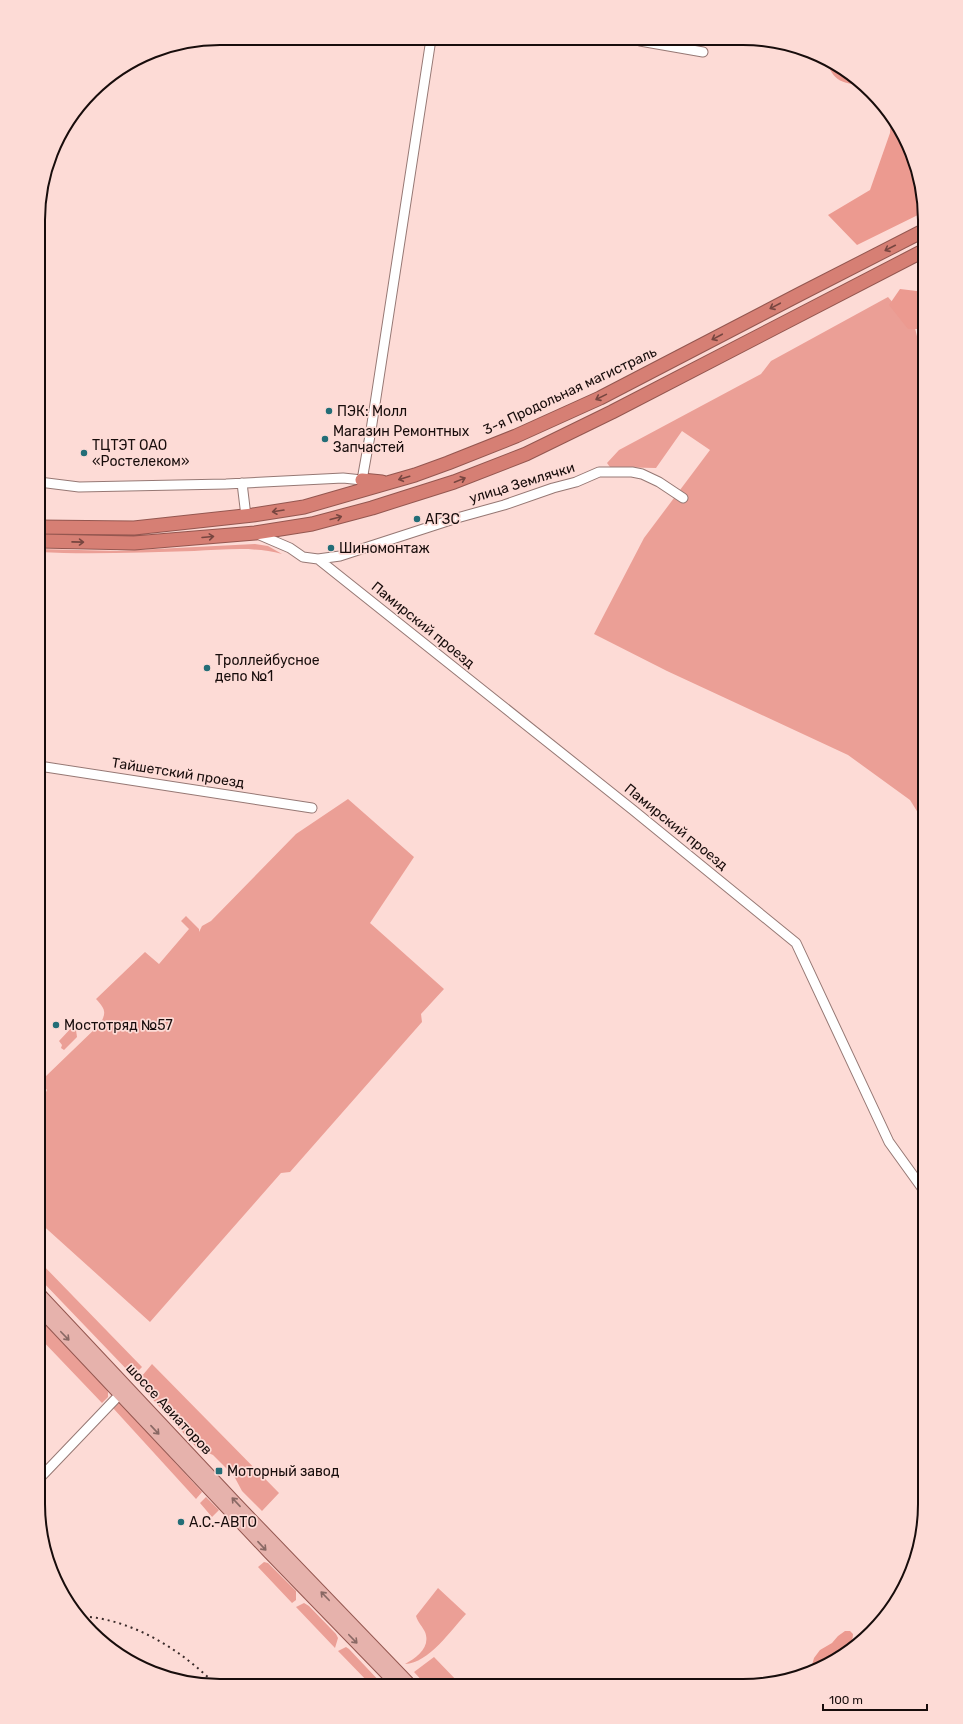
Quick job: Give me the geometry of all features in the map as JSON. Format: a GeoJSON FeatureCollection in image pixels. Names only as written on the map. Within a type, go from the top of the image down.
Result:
{"type":"FeatureCollection","features":[{"type":"Feature","properties":{"kind":"highway","name":"3-я Продольная магистраль"},"geometry":{"type":"LineString","coordinates":[[45,527],[134,528],[246,516],[304,507],[388,483],[448,463],[516,436],[600,398],[918,234]]}},
{"type":"Feature","properties":{"kind":"highway"},"geometry":{"type":"LineString","coordinates":[[45,540],[134,543],[255,533],[312,524],[372,508],[454,482],[526,454],[612,412],[918,254]]}},
{"type":"Feature","properties":{"kind":"highway"},"geometry":{"type":"LineString","coordinates":[[362,480],[388,483]]}},
{"type":"Feature","properties":{"kind":"main road","name":"шоссе Авиаторов"},"geometry":{"type":"LineString","coordinates":[[45,1300],[269,1553],[391,1679]]}},
{"type":"Feature","properties":{"kind":"main road","name":"шоссе Авиаторов"},"geometry":{"type":"LineString","coordinates":[[45,1315],[124,1390],[235,1502],[405,1679]]}},
{"type":"Feature","properties":{"kind":"street"},"geometry":{"type":"LineString","coordinates":[[45,483],[79,486],[242,483],[343,478],[362,480],[430,45]]}},
{"type":"Feature","properties":{"kind":"street"},"geometry":{"type":"LineString","coordinates":[[663,45],[703,52]]}},
{"type":"Feature","properties":{"kind":"street","name":"улица Землячки"},"geometry":{"type":"LineString","coordinates":[[255,533],[290,548],[303,557],[318,559],[340,556],[457,518],[576,482],[599,472],[632,472],[642,474],[659,482],[683,498]]}},
{"type":"Feature","properties":{"kind":"street"},"geometry":{"type":"LineString","coordinates":[[242,483],[246,516]]}},
{"type":"Feature","properties":{"kind":"street","name":"Памирский проезд"},"geometry":{"type":"LineString","coordinates":[[318,559],[639,815],[796,943],[889,1142],[918,1182]]}},
{"type":"Feature","properties":{"kind":"street","name":"Тайшетский проезд"},"geometry":{"type":"LineString","coordinates":[[45,767],[312,808]]}},
{"type":"Feature","properties":{"kind":"street"},"geometry":{"type":"LineString","coordinates":[[45,1473],[124,1390]]}},
{"type":"Feature","properties":{"kind":"shaded area"},"geometry":{"type":"Polygon","coordinates":[[[829,67],[854,84],[840,80],[832,73],[829,67]]]}},
{"type":"Feature","properties":{"kind":"shaded area"},"geometry":{"type":"Polygon","coordinates":[[[890,125],[909,163],[917,197],[918,215],[857,245],[828,215],[870,190],[890,133],[890,125]]]}},
{"type":"Feature","properties":{"kind":"shaded area"},"geometry":{"type":"Polygon","coordinates":[[[900,289],[918,291],[918,329],[908,329],[889,305],[900,289]]]}},
{"type":"Feature","properties":{"kind":"shaded area"},"geometry":{"type":"Polygon","coordinates":[[[888,297],[915,328],[918,341],[918,813],[910,800],[848,755],[667,671],[594,634],[644,538],[710,450],[682,431],[656,468],[610,467],[607,463],[619,450],[761,374],[771,361],[888,297]]]}},
{"type":"Feature","properties":{"kind":"shaded area"},"geometry":{"type":"Polygon","coordinates":[[[255,544],[268,546],[282,554],[249,549],[117,553],[45,552],[45,549],[117,551],[255,544]]]}},
{"type":"Feature","properties":{"kind":"shaded area"},"geometry":{"type":"Polygon","coordinates":[[[348,799],[414,857],[370,923],[444,989],[421,1014],[422,1022],[290,1172],[281,1173],[150,1322],[45,1227],[45,1094],[47,1090],[45,1087],[45,1077],[100,1024],[104,1016],[104,1011],[96,999],[145,952],[159,964],[189,929],[181,921],[186,916],[199,929],[199,932],[202,926],[211,921],[296,834],[348,799]]]}},
{"type":"Feature","properties":{"kind":"shaded area"},"geometry":{"type":"Polygon","coordinates":[[[73,1026],[76,1030],[77,1037],[64,1050],[61,1048],[62,1045],[59,1041],[73,1026]]]}},
{"type":"Feature","properties":{"kind":"shaded area"},"geometry":{"type":"Polygon","coordinates":[[[45,1267],[142,1367],[133,1376],[45,1284],[45,1267]]]}},
{"type":"Feature","properties":{"kind":"shaded area"},"geometry":{"type":"Polygon","coordinates":[[[45,1324],[105,1386],[108,1392],[108,1397],[102,1403],[45,1343],[45,1324]]]}},
{"type":"Feature","properties":{"kind":"shaded area"},"geometry":{"type":"Polygon","coordinates":[[[152,1364],[279,1493],[262,1511],[242,1491],[234,1476],[213,1455],[196,1447],[137,1382],[152,1364]]]}},
{"type":"Feature","properties":{"kind":"shaded area"},"geometry":{"type":"Polygon","coordinates":[[[119,1402],[202,1492],[196,1499],[113,1408],[119,1402]]]}},
{"type":"Feature","properties":{"kind":"shaded area"},"geometry":{"type":"Polygon","coordinates":[[[206,1497],[219,1510],[212,1517],[200,1503],[206,1497]]]}},
{"type":"Feature","properties":{"kind":"shaded area"},"geometry":{"type":"Polygon","coordinates":[[[264,1562],[268,1563],[296,1591],[296,1600],[292,1603],[258,1567],[264,1562]]]}},
{"type":"Feature","properties":{"kind":"shaded area"},"geometry":{"type":"Polygon","coordinates":[[[438,1588],[466,1614],[431,1652],[423,1658],[405,1664],[414,1659],[424,1647],[426,1642],[425,1632],[416,1616],[438,1588]]]}},
{"type":"Feature","properties":{"kind":"shaded area"},"geometry":{"type":"Polygon","coordinates":[[[304,1603],[309,1606],[336,1634],[338,1638],[335,1648],[296,1607],[304,1603]]]}},
{"type":"Feature","properties":{"kind":"shaded area"},"geometry":{"type":"Polygon","coordinates":[[[845,1631],[850,1631],[853,1634],[852,1641],[850,1643],[831,1656],[812,1665],[814,1658],[820,1650],[832,1643],[845,1631]]]}},
{"type":"Feature","properties":{"kind":"shaded area"},"geometry":{"type":"Polygon","coordinates":[[[346,1647],[349,1649],[377,1679],[365,1679],[338,1651],[346,1647]]]}},
{"type":"Feature","properties":{"kind":"shaded area"},"geometry":{"type":"Polygon","coordinates":[[[434,1657],[455,1679],[420,1679],[414,1672],[434,1657]]]}},
{"type":"Feature","properties":{"kind":"railway"},"geometry":{"type":"LineString","coordinates":[[86,1617],[116,1622],[152,1637],[186,1658],[210,1679]]}},
{"type":"Feature","properties":{"kind":"place","name":"ПЭК: Молл"},"geometry":{"type":"Point","coordinates":[329,411]}},
{"type":"Feature","properties":{"kind":"place","name":"Магазин Ремонтных Запчастей"},"geometry":{"type":"Point","coordinates":[325,439]}},
{"type":"Feature","properties":{"kind":"place","name":"ТЦТЭТ ОАО «Ростелеком»"},"geometry":{"type":"Point","coordinates":[84,453]}},
{"type":"Feature","properties":{"kind":"place","name":"АГЗС"},"geometry":{"type":"Point","coordinates":[417,519]}},
{"type":"Feature","properties":{"kind":"place","name":"Шиномонтаж"},"geometry":{"type":"Point","coordinates":[331,548]}},
{"type":"Feature","properties":{"kind":"place","name":"Троллейбусное депо №1"},"geometry":{"type":"Point","coordinates":[207,668]}},
{"type":"Feature","properties":{"kind":"place","name":"Мостотряд №57"},"geometry":{"type":"Point","coordinates":[56,1025]}},
{"type":"Feature","properties":{"kind":"place","name":"Моторный завод"},"geometry":{"type":"Point","coordinates":[219,1471]}},
{"type":"Feature","properties":{"kind":"place","name":"А.С.-АВТО"},"geometry":{"type":"Point","coordinates":[181,1522]}}]}
